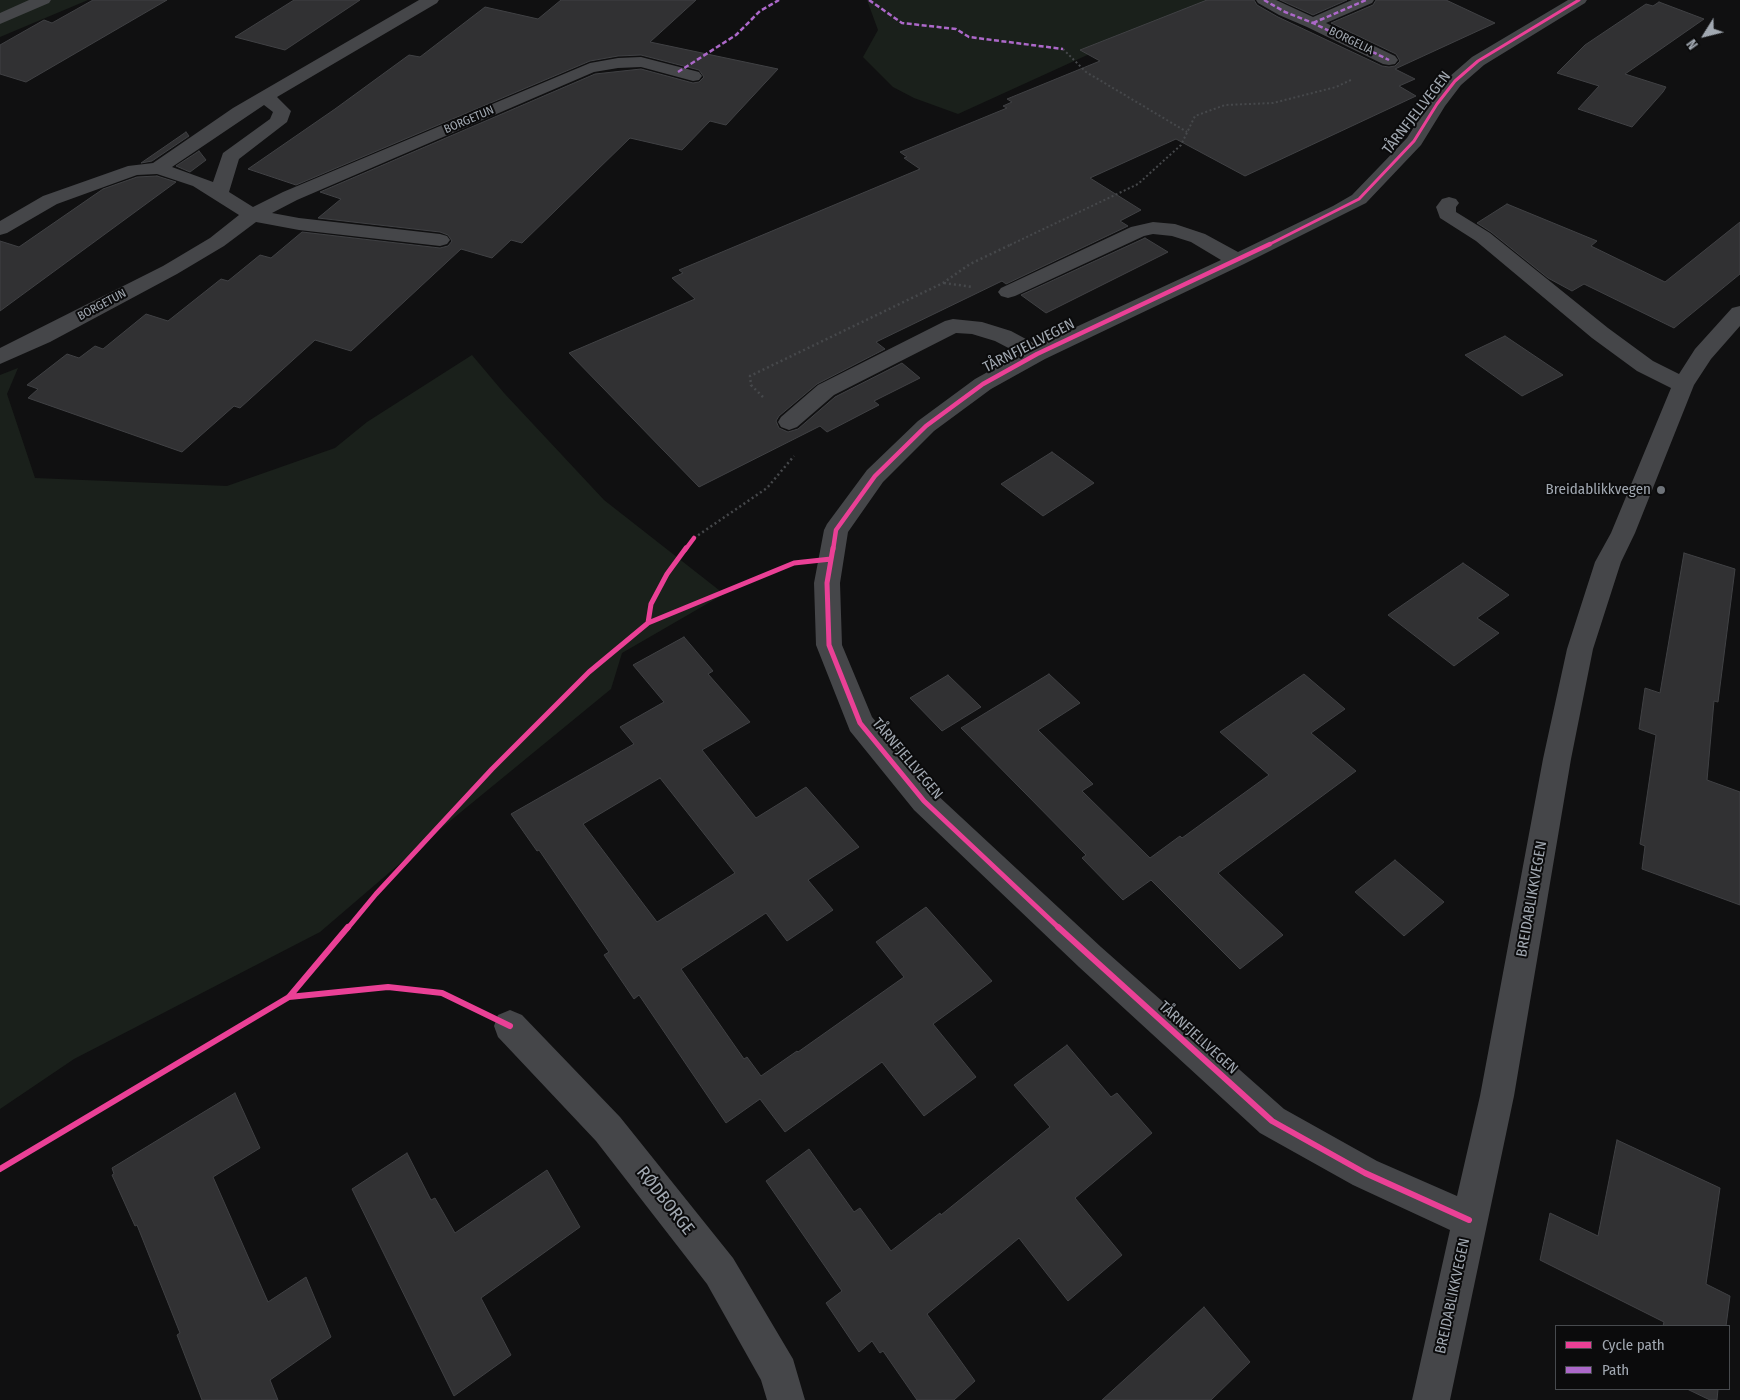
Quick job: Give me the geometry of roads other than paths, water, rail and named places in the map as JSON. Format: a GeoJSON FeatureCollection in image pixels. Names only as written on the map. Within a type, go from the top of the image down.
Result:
{"type":"FeatureCollection","features":[{"type":"Feature","properties":{"kind":"street"},"geometry":{"type":"LineString","coordinates":[[0,19],[43,0]]}},
{"type":"Feature","properties":{"kind":"street"},"geometry":{"type":"LineString","coordinates":[[158,168],[239,112],[431,0]]}},
{"type":"Feature","properties":{"kind":"street","name":"BORGELIA"},"geometry":{"type":"LineString","coordinates":[[1264,0],[1285,12],[1313,22],[1389,60]]}},
{"type":"Feature","properties":{"kind":"street"},"geometry":{"type":"LineString","coordinates":[[1313,22],[1366,0]]}},
{"type":"Feature","properties":{"kind":"street","name":"TÅRNFJELLVEGEN"},"geometry":{"type":"LineString","coordinates":[[1469,1220],[1365,1173],[1272,1121],[1090,957],[924,801],[860,723],[829,645],[827,583],[836,530],[875,476],[926,426],[982,384],[1037,354],[1237,260],[1359,199],[1414,141],[1437,104],[1455,81],[1485,56],[1579,0]]}},
{"type":"Feature","properties":{"kind":"street","name":"BORGETUN"},"geometry":{"type":"LineString","coordinates":[[0,357],[170,270],[217,242],[252,215],[290,196],[590,68],[618,63],[641,62],[693,76]]}},
{"type":"Feature","properties":{"kind":"street"},"geometry":{"type":"LineString","coordinates":[[219,194],[230,157],[278,122],[282,111],[266,97]]}},
{"type":"Feature","properties":{"kind":"street"},"geometry":{"type":"LineString","coordinates":[[0,229],[50,200],[135,170],[158,168],[200,182],[252,215],[299,224],[440,240]]}},
{"type":"Feature","properties":{"kind":"street"},"geometry":{"type":"LineString","coordinates":[[1449,203],[1446,207],[1448,214],[1483,237],[1600,333],[1645,366],[1678,398]]}},
{"type":"Feature","properties":{"kind":"street"},"geometry":{"type":"LineString","coordinates":[[1008,292],[1138,231],[1153,228],[1175,230],[1198,238],[1237,260]]}},
{"type":"Feature","properties":{"kind":"street","name":"BREIDABLIKKVEGEN"},"geometry":{"type":"LineString","coordinates":[[1431,1400],[1497,1096],[1558,758],[1580,649],[1608,562],[1623,533],[1678,398],[1703,354],[1740,313]]}},
{"type":"Feature","properties":{"kind":"street"},"geometry":{"type":"LineString","coordinates":[[789,422],[826,390],[953,326],[974,327],[1003,336],[1037,354]]}},
{"type":"Feature","properties":{"kind":"street","name":"RØDBORGE"},"geometry":{"type":"LineString","coordinates":[[510,1026],[608,1129],[720,1271],[778,1373],[786,1400]]}},
{"type":"Feature","properties":{"kind":"place","name":"Breidablikkvegen"},"geometry":{"type":"Point","coordinates":[1661,490]}}]}
